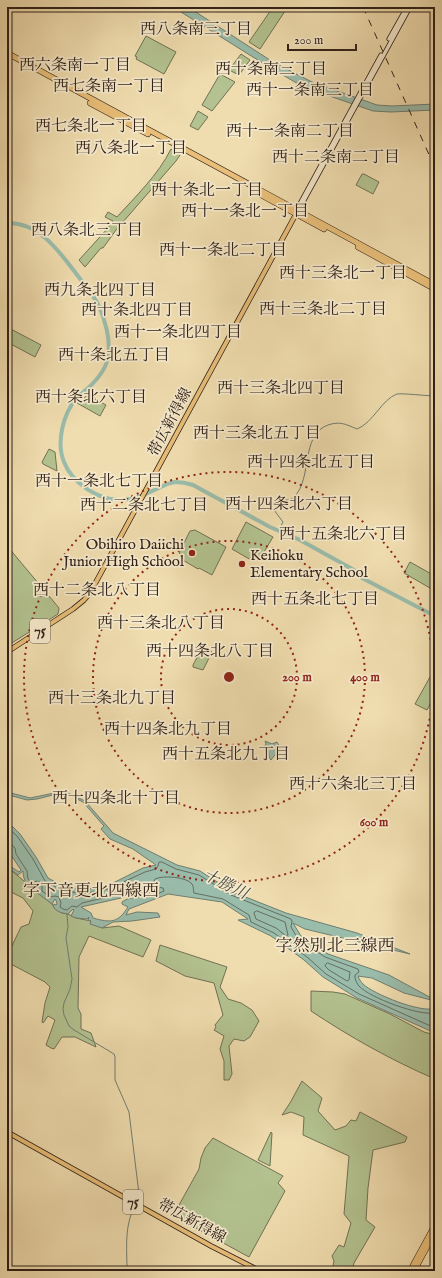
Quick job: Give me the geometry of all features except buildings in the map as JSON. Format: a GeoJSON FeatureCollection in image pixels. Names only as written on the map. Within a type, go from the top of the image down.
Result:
{"type":"FeatureCollection","features":[{"type":"Feature","properties":{"kind":"highway"},"geometry":{"type":"LineString","coordinates":[[7,53],[435,289]]}},
{"type":"Feature","properties":{"kind":"highway"},"geometry":{"type":"LineString","coordinates":[[7,57],[435,285]]}},
{"type":"Feature","properties":{"kind":"highway"},"geometry":{"type":"LineString","coordinates":[[410,1271],[435,1225]]}},
{"type":"Feature","properties":{"kind":"highway"},"geometry":{"type":"LineString","coordinates":[[414,1271],[435,1232]]}},
{"type":"Feature","properties":{"kind":"main road"},"geometry":{"type":"LineString","coordinates":[[297,212],[409,7]]}},
{"type":"Feature","properties":{"kind":"main road","name":"帯広新得線"},"geometry":{"type":"LineString","coordinates":[[7,652],[73,609],[84,600],[96,584],[297,212]]}},
{"type":"Feature","properties":{"kind":"main road","name":"帯広新得線"},"geometry":{"type":"LineString","coordinates":[[7,1132],[212,1246],[260,1271]]}},
{"type":"Feature","properties":{"kind":"green space"},"geometry":{"type":"Polygon","coordinates":[[[273,7],[287,8],[260,49],[249,42],[273,7]]]}},
{"type":"Feature","properties":{"kind":"green space"},"geometry":{"type":"Polygon","coordinates":[[[146,36],[176,52],[164,74],[136,59],[137,57],[135,56],[146,36]]]}},
{"type":"Feature","properties":{"kind":"green space"},"geometry":{"type":"Polygon","coordinates":[[[241,54],[250,60],[239,75],[229,70],[241,54]]]}},
{"type":"Feature","properties":{"kind":"green space"},"geometry":{"type":"Polygon","coordinates":[[[220,74],[235,82],[212,111],[202,105],[220,74]]]}},
{"type":"Feature","properties":{"kind":"green space"},"geometry":{"type":"Polygon","coordinates":[[[198,111],[208,117],[198,130],[190,126],[198,111]]]}},
{"type":"Feature","properties":{"kind":"green space"},"geometry":{"type":"Polygon","coordinates":[[[171,149],[180,155],[176,161],[116,230],[103,248],[101,248],[85,267],[79,260],[113,221],[105,217],[108,212],[117,217],[160,168],[171,149]]]}},
{"type":"Feature","properties":{"kind":"green space"},"geometry":{"type":"Polygon","coordinates":[[[362,174],[379,182],[373,194],[356,185],[362,174]]]}},
{"type":"Feature","properties":{"kind":"green space"},"geometry":{"type":"Polygon","coordinates":[[[7,327],[41,345],[35,357],[7,342],[7,327]]]}},
{"type":"Feature","properties":{"kind":"green space"},"geometry":{"type":"Polygon","coordinates":[[[88,395],[106,405],[100,416],[77,403],[88,395]]]}},
{"type":"Feature","properties":{"kind":"green space"},"geometry":{"type":"Polygon","coordinates":[[[49,449],[55,452],[57,471],[43,464],[42,462],[49,449]]]}},
{"type":"Feature","properties":{"kind":"green space"},"geometry":{"type":"Polygon","coordinates":[[[246,522],[273,537],[261,557],[257,555],[251,560],[232,549],[246,522]]]}},
{"type":"Feature","properties":{"kind":"green space"},"geometry":{"type":"Polygon","coordinates":[[[195,530],[226,547],[212,575],[181,559],[183,556],[179,553],[190,531],[195,530]]]}},
{"type":"Feature","properties":{"kind":"green space"},"geometry":{"type":"Polygon","coordinates":[[[7,544],[59,608],[58,614],[7,646],[7,544]]]}},
{"type":"Feature","properties":{"kind":"green space"},"geometry":{"type":"Polygon","coordinates":[[[410,562],[435,576],[430,588],[404,573],[410,562]]]}},
{"type":"Feature","properties":{"kind":"green space"},"geometry":{"type":"Polygon","coordinates":[[[203,646],[212,652],[203,670],[193,667],[193,665],[203,646]]]}},
{"type":"Feature","properties":{"kind":"green space"},"geometry":{"type":"Polygon","coordinates":[[[435,668],[435,695],[427,710],[415,704],[435,668]]]}},
{"type":"Feature","properties":{"kind":"green space"},"geometry":{"type":"Polygon","coordinates":[[[7,867],[52,904],[55,909],[62,913],[91,921],[102,928],[119,926],[151,940],[143,957],[89,936],[79,957],[78,1008],[81,1014],[81,1029],[91,1033],[96,1047],[75,1037],[62,1037],[54,1049],[46,1045],[55,1020],[48,1016],[43,1023],[42,1022],[45,1003],[50,987],[45,982],[7,962],[7,956],[21,927],[29,924],[33,911],[23,898],[11,892],[7,886],[7,867]]]}},
{"type":"Feature","properties":{"kind":"green space"},"geometry":{"type":"Polygon","coordinates":[[[160,945],[227,967],[220,987],[228,999],[241,1003],[252,1010],[259,1021],[250,1037],[244,1041],[234,1039],[229,1046],[232,1074],[229,1080],[224,1080],[224,1061],[220,1049],[224,1036],[214,1030],[216,1027],[215,1025],[223,1015],[214,983],[185,976],[156,961],[160,945]]]}},
{"type":"Feature","properties":{"kind":"green space"},"geometry":{"type":"Polygon","coordinates":[[[311,991],[345,994],[390,1014],[424,1032],[435,1035],[435,1079],[371,1048],[311,1011],[311,991]]]}},
{"type":"Feature","properties":{"kind":"green space"},"geometry":{"type":"Polygon","coordinates":[[[302,1081],[322,1098],[318,1111],[335,1130],[346,1126],[351,1120],[356,1121],[360,1112],[407,1137],[405,1142],[373,1150],[366,1220],[375,1227],[354,1263],[352,1271],[332,1271],[334,1261],[332,1256],[339,1245],[344,1247],[351,1223],[344,1214],[349,1156],[303,1135],[304,1117],[291,1112],[282,1115],[302,1081]]]}},
{"type":"Feature","properties":{"kind":"green space"},"geometry":{"type":"Polygon","coordinates":[[[271,1132],[272,1133],[270,1166],[258,1160],[271,1132]]]}},
{"type":"Feature","properties":{"kind":"green space"},"geometry":{"type":"Polygon","coordinates":[[[213,1138],[283,1176],[278,1183],[285,1191],[249,1257],[181,1220],[182,1212],[179,1210],[179,1205],[199,1169],[205,1148],[213,1138]]]}},
{"type":"Feature","properties":{"kind":"water"},"geometry":{"type":"Polygon","coordinates":[[[173,7],[188,7],[273,62],[312,82],[377,105],[392,106],[435,104],[435,110],[391,112],[373,111],[300,85],[173,7]]]}},
{"type":"Feature","properties":{"kind":"water"},"geometry":{"type":"Polygon","coordinates":[[[265,741],[272,744],[277,742],[280,748],[284,750],[284,746],[288,747],[287,751],[281,754],[278,751],[271,760],[268,747],[264,747],[266,744],[265,741]]]}},
{"type":"Feature","properties":{"kind":"water"},"geometry":{"type":"Polygon","coordinates":[[[64,791],[85,801],[113,833],[177,865],[200,871],[233,892],[286,913],[357,933],[410,954],[305,929],[293,923],[301,936],[328,954],[389,975],[435,1000],[435,1005],[431,1000],[404,993],[372,978],[358,976],[362,983],[368,988],[387,998],[410,1006],[429,1009],[435,1008],[435,1033],[357,998],[323,977],[304,960],[271,936],[238,920],[248,919],[222,902],[168,894],[129,909],[126,915],[137,912],[158,913],[160,917],[113,922],[102,928],[90,924],[91,921],[88,920],[89,917],[87,919],[71,916],[74,910],[73,909],[68,914],[57,911],[53,906],[54,904],[57,904],[55,899],[52,904],[36,892],[39,885],[38,884],[33,889],[25,881],[23,871],[18,875],[7,867],[7,864],[19,872],[21,870],[11,855],[11,850],[7,845],[7,821],[20,834],[48,878],[61,885],[83,890],[107,886],[143,868],[156,865],[133,849],[110,839],[101,829],[104,826],[83,802],[65,793],[27,800],[9,795],[7,796],[7,792],[30,798],[64,791]],[[137,892],[121,898],[81,907],[91,913],[93,918],[109,921],[117,919],[128,907],[122,904],[122,902],[127,899],[150,894],[137,892]]]}},
{"type":"Feature","properties":{"kind":"waterway"},"geometry":{"type":"LineString","coordinates":[[7,223],[18,224],[38,232],[54,247],[93,295],[105,323],[109,344],[107,362],[98,378],[91,386],[78,396],[71,405],[62,429],[62,454],[64,462],[73,477],[95,494],[120,500],[135,498],[166,484],[175,482],[193,485],[270,527],[300,540],[354,570],[362,578],[435,616]]}},
{"type":"Feature","properties":{"kind":"waterway"},"geometry":{"type":"LineString","coordinates":[[279,530],[283,522],[271,506],[274,500],[292,499],[300,489],[310,447],[319,430],[336,423],[346,424],[357,429],[368,422],[387,401],[397,394],[435,396]]}},
{"type":"Feature","properties":{"kind":"waterway"},"geometry":{"type":"LineString","coordinates":[[67,914],[68,927],[66,938],[72,979],[70,989],[64,1003],[64,1015],[69,1026],[74,1030],[114,1054],[115,1080],[129,1112],[139,1194],[137,1202]]}},
{"type":"Feature","properties":{"kind":"waterway"},"geometry":{"type":"LineString","coordinates":[[127,1271],[128,1229],[131,1213],[135,1205]]}},
{"type":"Feature","properties":{"kind":"railway"},"geometry":{"type":"LineString","coordinates":[[363,7],[435,168]]}},
{"type":"Feature","properties":{"kind":"place","name":"Obihiro Daiichi Junior High School"},"geometry":{"type":"Point","coordinates":[192,553]}},
{"type":"Feature","properties":{"kind":"place","name":"Keihoku Elementary School"},"geometry":{"type":"Point","coordinates":[242,564]}},
{"type":"Feature","properties":{"kind":"district","name":"西八条南三丁目"},"geometry":{"type":"Point","coordinates":[196,30]}},
{"type":"Feature","properties":{"kind":"district","name":"西六条南一丁目"},"geometry":{"type":"Point","coordinates":[75,66]}},
{"type":"Feature","properties":{"kind":"district","name":"西十条南三丁目"},"geometry":{"type":"Point","coordinates":[271,70]}},
{"type":"Feature","properties":{"kind":"district","name":"西七条南一丁目"},"geometry":{"type":"Point","coordinates":[109,87]}},
{"type":"Feature","properties":{"kind":"district","name":"西十一条南三丁目"},"geometry":{"type":"Point","coordinates":[310,91]}},
{"type":"Feature","properties":{"kind":"district","name":"西七条北一丁目"},"geometry":{"type":"Point","coordinates":[91,127]}},
{"type":"Feature","properties":{"kind":"district","name":"西十一条南二丁目"},"geometry":{"type":"Point","coordinates":[290,132]}},
{"type":"Feature","properties":{"kind":"district","name":"西八条北一丁目"},"geometry":{"type":"Point","coordinates":[131,149]}},
{"type":"Feature","properties":{"kind":"district","name":"西十二条南二丁目"},"geometry":{"type":"Point","coordinates":[336,158]}},
{"type":"Feature","properties":{"kind":"district","name":"西十条北一丁目"},"geometry":{"type":"Point","coordinates":[207,191]}},
{"type":"Feature","properties":{"kind":"district","name":"西十一条北一丁目"},"geometry":{"type":"Point","coordinates":[245,212]}},
{"type":"Feature","properties":{"kind":"district","name":"西八条北三丁目"},"geometry":{"type":"Point","coordinates":[87,231]}},
{"type":"Feature","properties":{"kind":"district","name":"西十一条北二丁目"},"geometry":{"type":"Point","coordinates":[223,251]}},
{"type":"Feature","properties":{"kind":"district","name":"西十三条北一丁目"},"geometry":{"type":"Point","coordinates":[343,274]}},
{"type":"Feature","properties":{"kind":"district","name":"西九条北四丁目"},"geometry":{"type":"Point","coordinates":[100,291]}},
{"type":"Feature","properties":{"kind":"district","name":"西十三条北二丁目"},"geometry":{"type":"Point","coordinates":[323,310]}},
{"type":"Feature","properties":{"kind":"district","name":"西十条北四丁目"},"geometry":{"type":"Point","coordinates":[137,311]}},
{"type":"Feature","properties":{"kind":"district","name":"西十一条北四丁目"},"geometry":{"type":"Point","coordinates":[178,333]}},
{"type":"Feature","properties":{"kind":"district","name":"西十条北五丁目"},"geometry":{"type":"Point","coordinates":[114,356]}},
{"type":"Feature","properties":{"kind":"district","name":"西十三条北四丁目"},"geometry":{"type":"Point","coordinates":[281,389]}},
{"type":"Feature","properties":{"kind":"district","name":"西十条北六丁目"},"geometry":{"type":"Point","coordinates":[91,398]}},
{"type":"Feature","properties":{"kind":"district","name":"西十三条北五丁目"},"geometry":{"type":"Point","coordinates":[257,434]}},
{"type":"Feature","properties":{"kind":"district","name":"西十四条北五丁目"},"geometry":{"type":"Point","coordinates":[311,463]}},
{"type":"Feature","properties":{"kind":"district","name":"西十一条北七丁目"},"geometry":{"type":"Point","coordinates":[99,482]}},
{"type":"Feature","properties":{"kind":"district","name":"西十四条北六丁目"},"geometry":{"type":"Point","coordinates":[289,505]}},
{"type":"Feature","properties":{"kind":"district","name":"西十二条北七丁目"},"geometry":{"type":"Point","coordinates":[144,506]}},
{"type":"Feature","properties":{"kind":"district","name":"西十五条北六丁目"},"geometry":{"type":"Point","coordinates":[343,535]}},
{"type":"Feature","properties":{"kind":"district","name":"西十二条北八丁目"},"geometry":{"type":"Point","coordinates":[97,591]}},
{"type":"Feature","properties":{"kind":"district","name":"西十五条北七丁目"},"geometry":{"type":"Point","coordinates":[315,600]}},
{"type":"Feature","properties":{"kind":"district","name":"西十三条北八丁目"},"geometry":{"type":"Point","coordinates":[161,624]}},
{"type":"Feature","properties":{"kind":"district","name":"西十四条北八丁目"},"geometry":{"type":"Point","coordinates":[210,652]}},
{"type":"Feature","properties":{"kind":"district","name":"西十三条北九丁目"},"geometry":{"type":"Point","coordinates":[112,699]}},
{"type":"Feature","properties":{"kind":"district","name":"西十四条北九丁目"},"geometry":{"type":"Point","coordinates":[168,730]}},
{"type":"Feature","properties":{"kind":"district","name":"西十五条北九丁目"},"geometry":{"type":"Point","coordinates":[226,755]}},
{"type":"Feature","properties":{"kind":"district","name":"西十六条北三丁目"},"geometry":{"type":"Point","coordinates":[353,785]}},
{"type":"Feature","properties":{"kind":"district","name":"西十四条北十丁目"},"geometry":{"type":"Point","coordinates":[116,799]}},
{"type":"Feature","properties":{"kind":"district","name":"字下音更北四線西"},"geometry":{"type":"Point","coordinates":[91,891]}},
{"type":"Feature","properties":{"kind":"district","name":"字然別北三線西"},"geometry":{"type":"Point","coordinates":[335,946]}},
{"type":"Feature","properties":{"kind":"water label","name":"十勝川"},"geometry":{"type":"Point","coordinates":[225,885]}}]}
